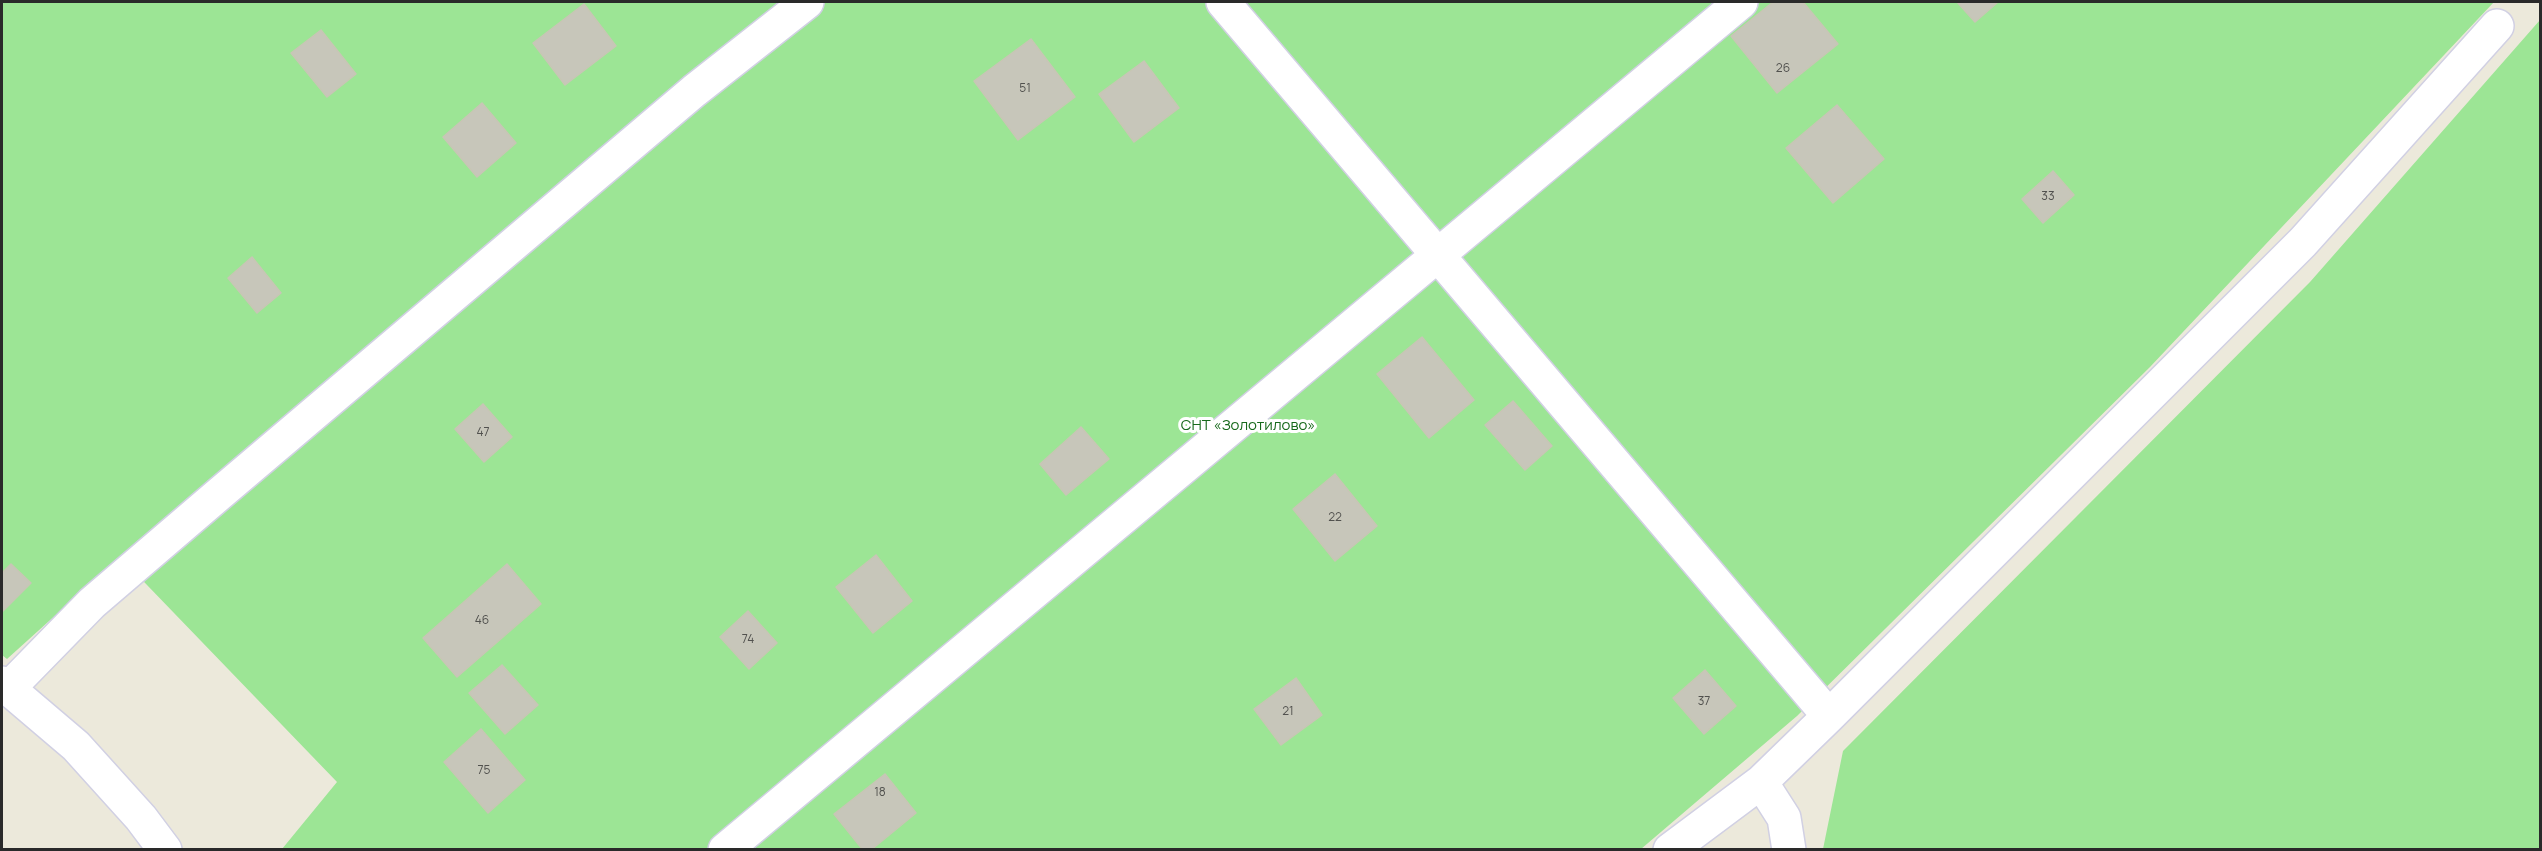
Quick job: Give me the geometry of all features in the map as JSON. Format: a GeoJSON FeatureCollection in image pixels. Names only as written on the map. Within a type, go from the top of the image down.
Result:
{"type":"FeatureCollection","features":[{"type":"Feature","properties":{"kind":"lane"},"geometry":{"type":"LineString","coordinates":[[165,849],[141,818],[76,746],[5,686],[92,603],[209,503],[694,91],[807,2]]}},
{"type":"Feature","properties":{"kind":"lane"},"geometry":{"type":"LineString","coordinates":[[1223,2],[1829,716]]}},
{"type":"Feature","properties":{"kind":"lane"},"geometry":{"type":"LineString","coordinates":[[725,849],[1741,2]]}},
{"type":"Feature","properties":{"kind":"lane"},"geometry":{"type":"LineString","coordinates":[[1670,849],[1761,782],[1829,716],[2303,242],[2497,26]]}},
{"type":"Feature","properties":{"kind":"lane"},"geometry":{"type":"LineString","coordinates":[[1761,782],[1784,818],[1789,849]]}},
{"type":"Feature","properties":{"kind":"green space","name":"СНТ «Золотилово»"},"geometry":{"type":"Polygon","coordinates":[[[2,2],[2494,2],[2150,367],[1797,716],[1641,849],[282,849],[337,782],[120,557],[7,659],[2,655],[2,2]]]}},
{"type":"Feature","properties":{"kind":"green space"},"geometry":{"type":"Polygon","coordinates":[[[2540,20],[2540,849],[1823,849],[1843,751],[2310,282],[2540,20]]]}},
{"type":"Feature","properties":{"kind":"building"},"geometry":{"type":"Polygon","coordinates":[[[1773,2],[1803,2],[1838,44],[1777,93],[1731,36],[1773,2]]]}},
{"type":"Feature","properties":{"kind":"building"},"geometry":{"type":"Polygon","coordinates":[[[1957,2],[1998,2],[1975,22],[1957,2]]]}},
{"type":"Feature","properties":{"kind":"building"},"geometry":{"type":"Polygon","coordinates":[[[584,4],[616,46],[565,85],[533,43],[584,4]]]}},
{"type":"Feature","properties":{"kind":"building"},"geometry":{"type":"Polygon","coordinates":[[[321,30],[356,74],[327,97],[291,53],[321,30]]]}},
{"type":"Feature","properties":{"kind":"building"},"geometry":{"type":"Polygon","coordinates":[[[1031,39],[1075,97],[1018,140],[974,81],[1031,39]]]}},
{"type":"Feature","properties":{"kind":"building"},"geometry":{"type":"Polygon","coordinates":[[[1144,61],[1179,108],[1134,142],[1099,94],[1144,61]]]}},
{"type":"Feature","properties":{"kind":"building"},"geometry":{"type":"Polygon","coordinates":[[[482,103],[516,143],[477,177],[443,137],[482,103]]]}},
{"type":"Feature","properties":{"kind":"building"},"geometry":{"type":"Polygon","coordinates":[[[1837,105],[1884,159],[1833,203],[1786,148],[1837,105]]]}},
{"type":"Feature","properties":{"kind":"building"},"geometry":{"type":"Polygon","coordinates":[[[2053,171],[2074,195],[2043,223],[2022,199],[2053,171]]]}},
{"type":"Feature","properties":{"kind":"building"},"geometry":{"type":"Polygon","coordinates":[[[252,257],[281,293],[257,313],[228,278],[252,257]]]}},
{"type":"Feature","properties":{"kind":"building"},"geometry":{"type":"Polygon","coordinates":[[[1422,337],[1474,400],[1429,438],[1377,374],[1422,337]]]}},
{"type":"Feature","properties":{"kind":"building"},"geometry":{"type":"Polygon","coordinates":[[[1513,401],[1552,446],[1525,470],[1485,425],[1513,401]]]}},
{"type":"Feature","properties":{"kind":"building"},"geometry":{"type":"Polygon","coordinates":[[[483,404],[512,437],[484,462],[455,429],[483,404]]]}},
{"type":"Feature","properties":{"kind":"building"},"geometry":{"type":"Polygon","coordinates":[[[1081,427],[1109,459],[1066,495],[1040,464],[1081,427]]]}},
{"type":"Feature","properties":{"kind":"building"},"geometry":{"type":"Polygon","coordinates":[[[1335,474],[1377,526],[1335,561],[1293,509],[1335,474]]]}},
{"type":"Feature","properties":{"kind":"building"},"geometry":{"type":"Polygon","coordinates":[[[876,555],[912,601],[873,633],[836,587],[876,555]]]}},
{"type":"Feature","properties":{"kind":"building"},"geometry":{"type":"Polygon","coordinates":[[[11,564],[31,583],[2,612],[2,573],[11,564]]]}},
{"type":"Feature","properties":{"kind":"building"},"geometry":{"type":"Polygon","coordinates":[[[507,564],[541,604],[457,677],[423,638],[507,564]]]}},
{"type":"Feature","properties":{"kind":"building"},"geometry":{"type":"Polygon","coordinates":[[[748,611],[777,643],[749,669],[720,637],[748,611]]]}},
{"type":"Feature","properties":{"kind":"building"},"geometry":{"type":"Polygon","coordinates":[[[502,665],[538,705],[505,734],[469,693],[502,665]]]}},
{"type":"Feature","properties":{"kind":"building"},"geometry":{"type":"Polygon","coordinates":[[[1705,670],[1736,706],[1704,734],[1673,698],[1705,670]]]}},
{"type":"Feature","properties":{"kind":"building"},"geometry":{"type":"Polygon","coordinates":[[[1296,678],[1322,715],[1281,745],[1254,709],[1296,678]]]}},
{"type":"Feature","properties":{"kind":"building"},"geometry":{"type":"Polygon","coordinates":[[[481,729],[525,780],[488,813],[444,762],[481,729]]]}},
{"type":"Feature","properties":{"kind":"building"},"geometry":{"type":"Polygon","coordinates":[[[885,774],[916,813],[871,850],[863,850],[834,814],[885,774]]]}}]}
